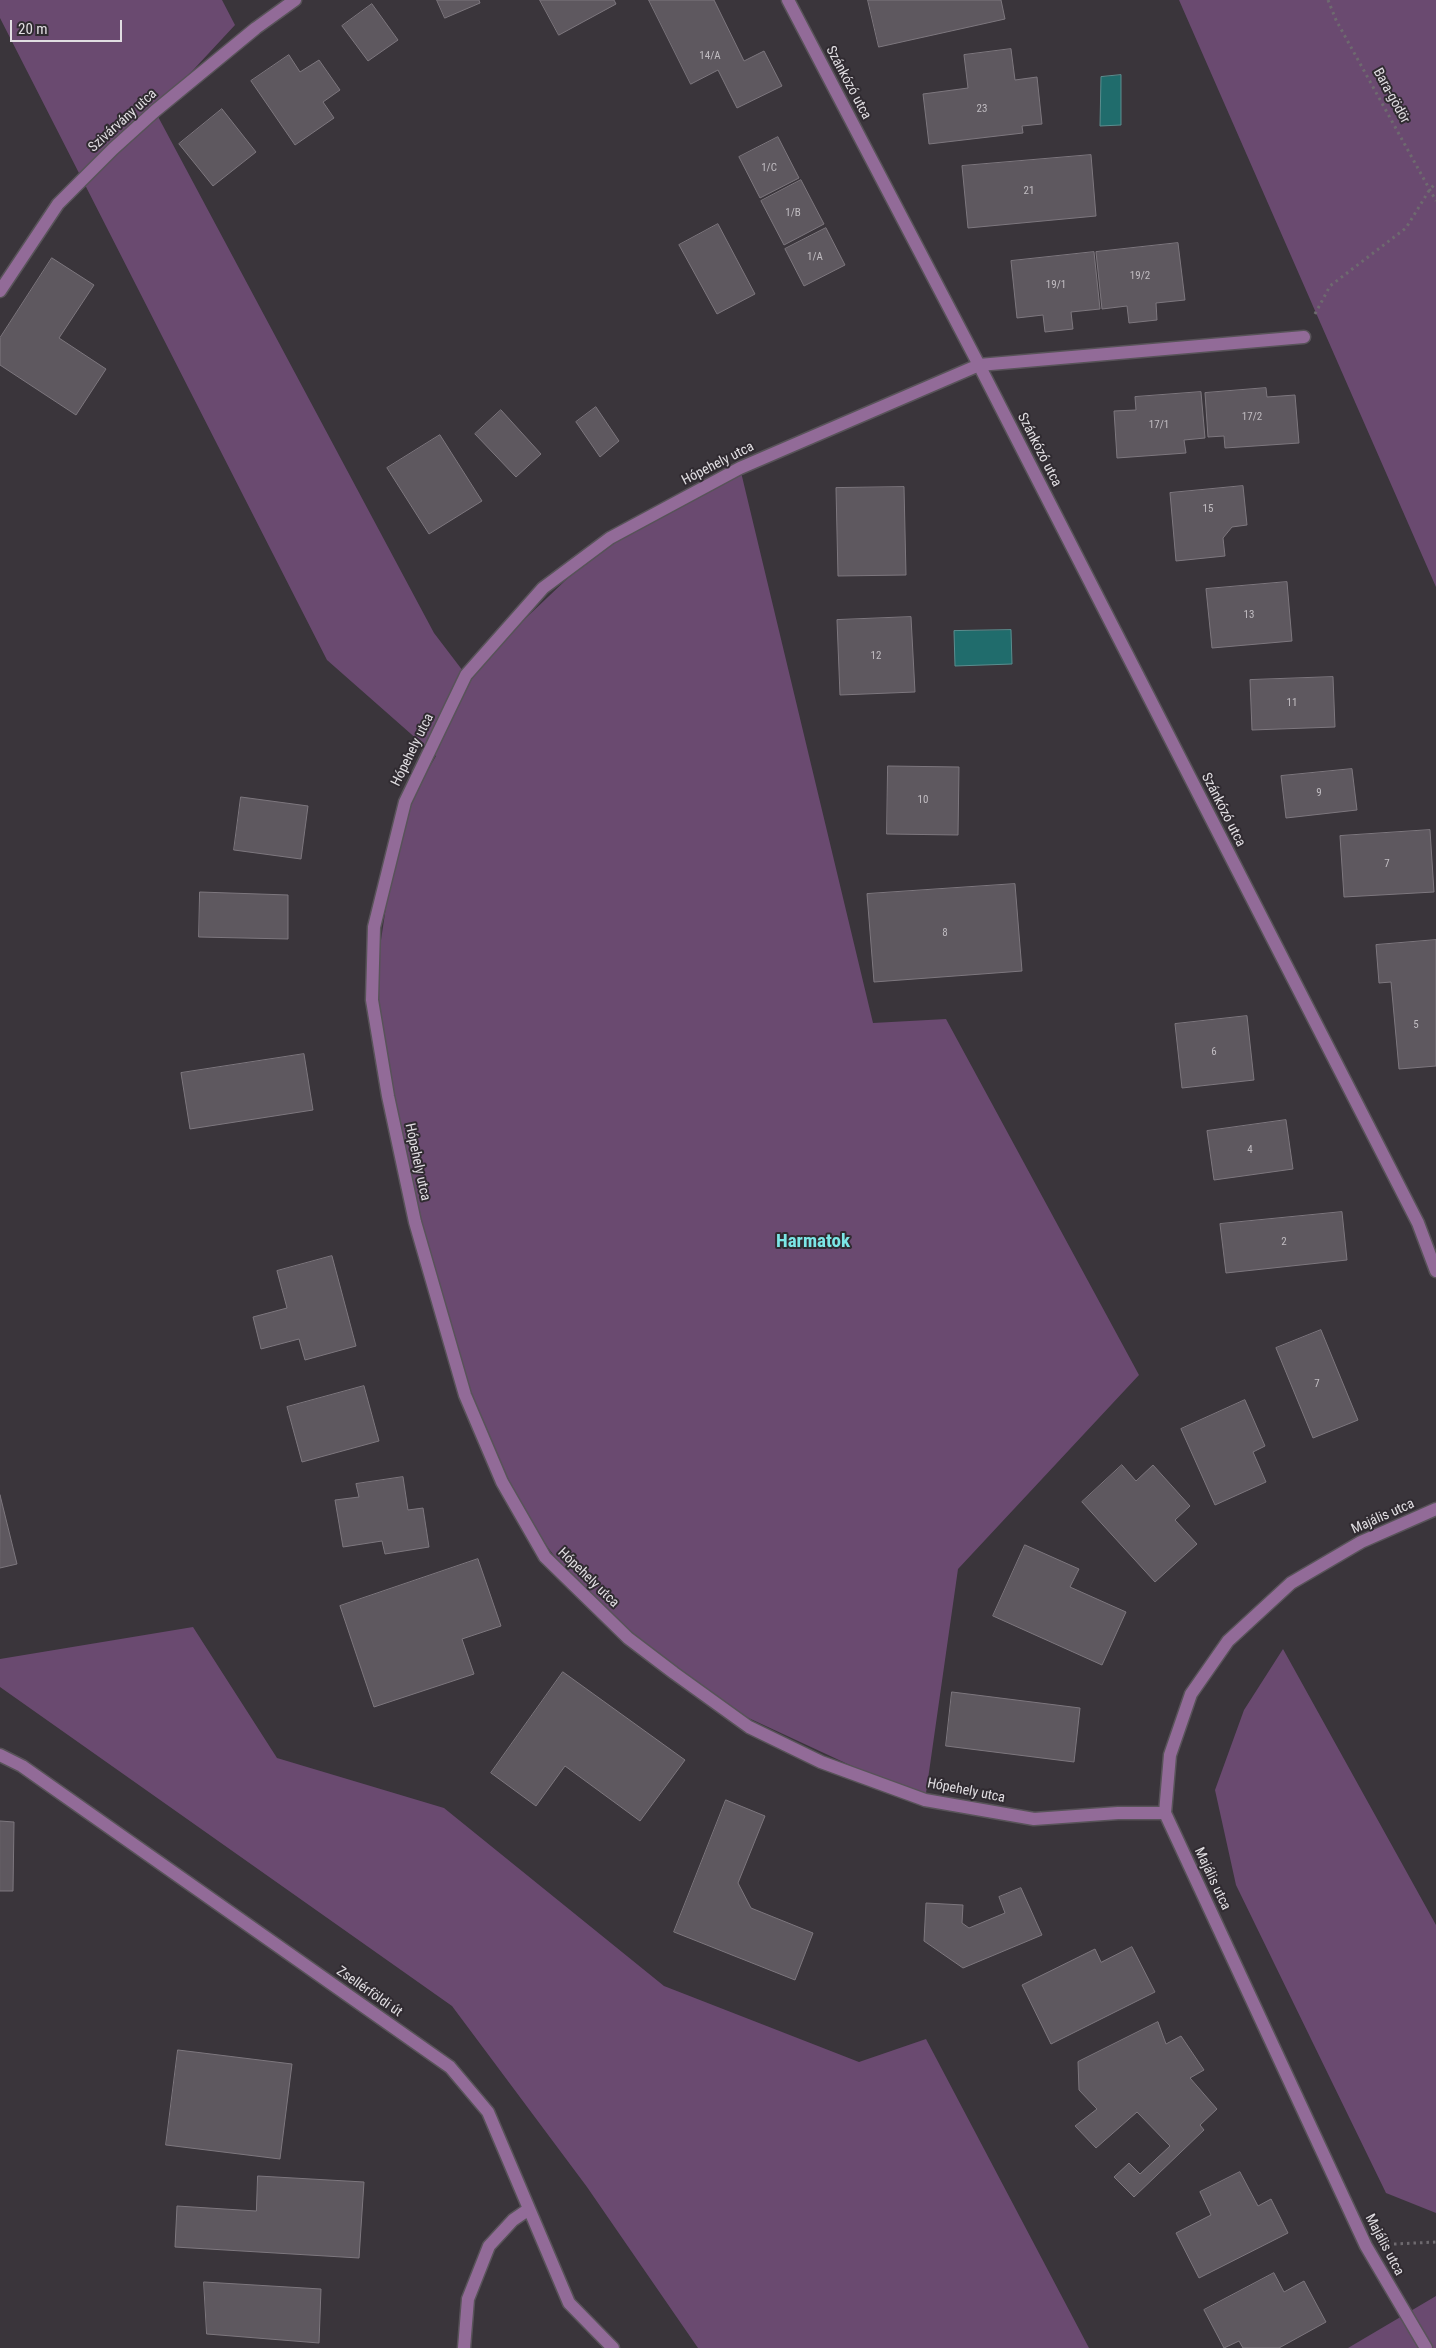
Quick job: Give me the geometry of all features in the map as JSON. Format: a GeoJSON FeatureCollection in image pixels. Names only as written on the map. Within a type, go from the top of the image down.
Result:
{"type":"FeatureCollection","features":[{"type":"Feature","properties":{"kind":"street","name":"Szivárvány utca"},"geometry":{"type":"LineString","coordinates":[[0,291],[58,204],[113,149],[155,111],[241,40],[295,0]]}},
{"type":"Feature","properties":{"kind":"street","name":"Szánkózó utca"},"geometry":{"type":"LineString","coordinates":[[788,0],[979,365],[1418,1223],[1436,1271]]}},
{"type":"Feature","properties":{"kind":"street"},"geometry":{"type":"LineString","coordinates":[[979,365],[1304,336]]}},
{"type":"Feature","properties":{"kind":"street","name":"Hópehely utca"},"geometry":{"type":"LineString","coordinates":[[979,365],[740,468],[610,538],[543,588],[466,675],[405,802],[374,927],[372,1000],[388,1096],[415,1222],[465,1395],[502,1482],[544,1557],[628,1638],[674,1673],[749,1728],[821,1762],[925,1800],[1034,1819],[1118,1812],[1165,1813]]}},
{"type":"Feature","properties":{"kind":"street","name":"Majális utca"},"geometry":{"type":"LineString","coordinates":[[1426,2348],[1366,2246],[1165,1813],[1170,1755],[1191,1694],[1228,1641],[1291,1583],[1361,1542],[1436,1509]]}},
{"type":"Feature","properties":{"kind":"street","name":"Zsellérföldi út"},"geometry":{"type":"LineString","coordinates":[[0,1755],[22,1766],[450,2067],[488,2112],[569,2303],[613,2348]]}},
{"type":"Feature","properties":{"kind":"street"},"geometry":{"type":"LineString","coordinates":[[464,2348],[468,2299],[489,2246],[513,2220],[529,2209]]}},
{"type":"Feature","properties":{"kind":"path","name":"Bara-gödör"},"geometry":{"type":"LineString","coordinates":[[1328,0],[1336,20],[1436,201]]}},
{"type":"Feature","properties":{"kind":"path"},"geometry":{"type":"LineString","coordinates":[[1304,336],[1330,286],[1406,228],[1430,189],[1436,183]]}},
{"type":"Feature","properties":{"kind":"path"},"geometry":{"type":"LineString","coordinates":[[1366,2246],[1436,2242]]}},
{"type":"Feature","properties":{"kind":"shaded area"},"geometry":{"type":"Polygon","coordinates":[[[0,0],[222,0],[235,25],[155,111],[434,633],[466,675],[610,538],[740,468],[873,1023],[946,1019],[1139,1375],[958,1569],[925,1800],[712,1701],[584,1596],[509,1495],[465,1395],[415,1222],[372,1000],[399,820],[436,756],[327,660],[0,18],[0,0]]]}},
{"type":"Feature","properties":{"kind":"shaded area"},"geometry":{"type":"Polygon","coordinates":[[[1179,0],[1436,0],[1436,587],[1179,0]]]}},
{"type":"Feature","properties":{"kind":"shaded area"},"geometry":{"type":"Polygon","coordinates":[[[193,1627],[277,1758],[444,1808],[664,1986],[859,2062],[926,2039],[1089,2348],[698,2348],[587,2187],[452,2006],[0,1687],[0,1659],[193,1627]]]}},
{"type":"Feature","properties":{"kind":"shaded area"},"geometry":{"type":"Polygon","coordinates":[[[1283,1649],[1436,1925],[1436,2213],[1386,2193],[1236,1885],[1215,1790],[1244,1710],[1283,1649]]]}},
{"type":"Feature","properties":{"kind":"shaded area"},"geometry":{"type":"Polygon","coordinates":[[[1436,2296],[1436,2348],[1348,2348],[1436,2296]]]}},
{"type":"Feature","properties":{"kind":"water"},"geometry":{"type":"Polygon","coordinates":[[[1121,75],[1121,125],[1100,126],[1101,77],[1121,75]]]}},
{"type":"Feature","properties":{"kind":"water"},"geometry":{"type":"Polygon","coordinates":[[[1011,630],[1012,664],[955,666],[954,631],[1011,630]]]}},
{"type":"Feature","properties":{"kind":"building"},"geometry":{"type":"Polygon","coordinates":[[[437,0],[479,0],[480,3],[445,18],[437,0]]]}},
{"type":"Feature","properties":{"kind":"building"},"geometry":{"type":"Polygon","coordinates":[[[540,0],[614,0],[616,4],[559,35],[540,0]]]}},
{"type":"Feature","properties":{"kind":"building"},"geometry":{"type":"Polygon","coordinates":[[[649,0],[714,0],[744,61],[764,51],[782,86],[737,108],[718,70],[691,84],[649,0]]]}},
{"type":"Feature","properties":{"kind":"building"},"geometry":{"type":"Polygon","coordinates":[[[868,0],[1001,0],[1005,19],[879,47],[868,0]]]}},
{"type":"Feature","properties":{"kind":"building"},"geometry":{"type":"Polygon","coordinates":[[[372,4],[398,40],[368,61],[342,26],[372,4]]]}},
{"type":"Feature","properties":{"kind":"building"},"geometry":{"type":"Polygon","coordinates":[[[1011,49],[1015,80],[1037,77],[1042,124],[1022,126],[1023,133],[929,144],[923,94],[968,88],[964,55],[1011,49]]]}},
{"type":"Feature","properties":{"kind":"building"},"geometry":{"type":"Polygon","coordinates":[[[289,55],[300,72],[319,60],[340,90],[323,102],[334,118],[295,145],[251,81],[289,55]]]}},
{"type":"Feature","properties":{"kind":"building"},"geometry":{"type":"Polygon","coordinates":[[[222,109],[256,152],[213,186],[179,144],[222,109]]]}},
{"type":"Feature","properties":{"kind":"building"},"geometry":{"type":"Polygon","coordinates":[[[778,137],[799,178],[760,198],[739,157],[778,137]]]}},
{"type":"Feature","properties":{"kind":"building"},"geometry":{"type":"Polygon","coordinates":[[[1091,155],[1096,216],[968,228],[962,166],[1091,155]]]}},
{"type":"Feature","properties":{"kind":"building"},"geometry":{"type":"Polygon","coordinates":[[[801,180],[824,224],[784,245],[761,201],[801,180]]]}},
{"type":"Feature","properties":{"kind":"building"},"geometry":{"type":"Polygon","coordinates":[[[718,224],[755,294],[717,314],[679,245],[718,224]]]}},
{"type":"Feature","properties":{"kind":"building"},"geometry":{"type":"Polygon","coordinates":[[[826,228],[845,265],[804,286],[785,249],[826,228]]]}},
{"type":"Feature","properties":{"kind":"building"},"geometry":{"type":"Polygon","coordinates":[[[1178,243],[1185,300],[1156,303],[1157,320],[1129,323],[1127,306],[1102,309],[1096,252],[1178,243]]]}},
{"type":"Feature","properties":{"kind":"building"},"geometry":{"type":"Polygon","coordinates":[[[1094,252],[1100,309],[1071,312],[1073,329],[1045,332],[1043,315],[1017,318],[1011,261],[1094,252]]]}},
{"type":"Feature","properties":{"kind":"building"},"geometry":{"type":"Polygon","coordinates":[[[52,258],[94,285],[59,338],[106,369],[76,415],[0,365],[0,338],[52,258]]]}},
{"type":"Feature","properties":{"kind":"building"},"geometry":{"type":"Polygon","coordinates":[[[1266,388],[1267,397],[1295,395],[1299,443],[1225,448],[1224,436],[1208,437],[1205,393],[1266,388]]]}},
{"type":"Feature","properties":{"kind":"building"},"geometry":{"type":"Polygon","coordinates":[[[1201,392],[1205,438],[1184,440],[1186,453],[1117,458],[1114,411],[1136,410],[1135,397],[1201,392]]]}},
{"type":"Feature","properties":{"kind":"building"},"geometry":{"type":"Polygon","coordinates":[[[596,407],[619,441],[600,457],[576,422],[596,407]]]}},
{"type":"Feature","properties":{"kind":"building"},"geometry":{"type":"Polygon","coordinates":[[[501,410],[541,454],[516,477],[475,434],[501,410]]]}},
{"type":"Feature","properties":{"kind":"building"},"geometry":{"type":"Polygon","coordinates":[[[440,435],[482,501],[429,534],[387,468],[440,435]]]}},
{"type":"Feature","properties":{"kind":"building"},"geometry":{"type":"Polygon","coordinates":[[[1243,486],[1247,525],[1232,527],[1223,538],[1225,556],[1176,561],[1170,493],[1243,486]]]}},
{"type":"Feature","properties":{"kind":"building"},"geometry":{"type":"Polygon","coordinates":[[[904,487],[906,575],[838,576],[836,488],[904,487]]]}},
{"type":"Feature","properties":{"kind":"building"},"geometry":{"type":"Polygon","coordinates":[[[1287,582],[1292,641],[1212,648],[1206,589],[1287,582]]]}},
{"type":"Feature","properties":{"kind":"building"},"geometry":{"type":"Polygon","coordinates":[[[911,617],[915,692],[840,695],[837,620],[911,617]]]}},
{"type":"Feature","properties":{"kind":"building"},"geometry":{"type":"Polygon","coordinates":[[[1333,677],[1335,727],[1252,730],[1250,680],[1333,677]]]}},
{"type":"Feature","properties":{"kind":"building"},"geometry":{"type":"Polygon","coordinates":[[[888,766],[959,767],[958,835],[887,834],[888,766]]]}},
{"type":"Feature","properties":{"kind":"building"},"geometry":{"type":"Polygon","coordinates":[[[1352,769],[1357,810],[1286,818],[1281,776],[1352,769]]]}},
{"type":"Feature","properties":{"kind":"building"},"geometry":{"type":"Polygon","coordinates":[[[241,797],[308,806],[301,859],[234,850],[241,797]]]}},
{"type":"Feature","properties":{"kind":"building"},"geometry":{"type":"Polygon","coordinates":[[[1430,830],[1434,892],[1344,897],[1340,836],[1430,830]]]}},
{"type":"Feature","properties":{"kind":"building"},"geometry":{"type":"Polygon","coordinates":[[[1015,884],[1022,971],[874,982],[867,894],[1015,884]]]}},
{"type":"Feature","properties":{"kind":"building"},"geometry":{"type":"Polygon","coordinates":[[[200,892],[288,895],[288,939],[199,937],[200,892]]]}},
{"type":"Feature","properties":{"kind":"building"},"geometry":{"type":"Polygon","coordinates":[[[1436,940],[1436,1066],[1399,1069],[1391,982],[1379,983],[1376,945],[1436,940]]]}},
{"type":"Feature","properties":{"kind":"building"},"geometry":{"type":"Polygon","coordinates":[[[1247,1016],[1254,1080],[1182,1088],[1175,1024],[1247,1016]]]}},
{"type":"Feature","properties":{"kind":"building"},"geometry":{"type":"Polygon","coordinates":[[[304,1054],[313,1110],[190,1129],[181,1073],[304,1054]]]}},
{"type":"Feature","properties":{"kind":"building"},"geometry":{"type":"Polygon","coordinates":[[[1286,1120],[1293,1169],[1214,1180],[1207,1131],[1286,1120]]]}},
{"type":"Feature","properties":{"kind":"building"},"geometry":{"type":"Polygon","coordinates":[[[1342,1212],[1347,1260],[1226,1273],[1220,1224],[1342,1212]]]}},
{"type":"Feature","properties":{"kind":"building"},"geometry":{"type":"Polygon","coordinates":[[[332,1256],[356,1346],[305,1360],[299,1339],[261,1349],[253,1317],[287,1308],[277,1271],[332,1256]]]}},
{"type":"Feature","properties":{"kind":"building"},"geometry":{"type":"Polygon","coordinates":[[[1321,1330],[1358,1420],[1313,1438],[1276,1348],[1321,1330]]]}},
{"type":"Feature","properties":{"kind":"building"},"geometry":{"type":"Polygon","coordinates":[[[364,1386],[379,1441],[302,1462],[287,1407],[364,1386]]]}},
{"type":"Feature","properties":{"kind":"building"},"geometry":{"type":"Polygon","coordinates":[[[1245,1400],[1265,1446],[1253,1452],[1266,1482],[1215,1505],[1181,1429],[1245,1400]]]}},
{"type":"Feature","properties":{"kind":"building"},"geometry":{"type":"Polygon","coordinates":[[[1122,1465],[1136,1481],[1153,1465],[1190,1506],[1175,1520],[1197,1544],[1155,1582],[1082,1502],[1122,1465]]]}},
{"type":"Feature","properties":{"kind":"building"},"geometry":{"type":"Polygon","coordinates":[[[403,1477],[408,1510],[423,1508],[429,1547],[385,1554],[382,1541],[343,1547],[335,1500],[359,1497],[356,1484],[403,1477]]]}},
{"type":"Feature","properties":{"kind":"building"},"geometry":{"type":"Polygon","coordinates":[[[0,1495],[17,1564],[0,1568],[0,1495]]]}},
{"type":"Feature","properties":{"kind":"building"},"geometry":{"type":"Polygon","coordinates":[[[1025,1545],[1079,1569],[1070,1587],[1126,1612],[1102,1665],[993,1616],[1025,1545]]]}},
{"type":"Feature","properties":{"kind":"building"},"geometry":{"type":"Polygon","coordinates":[[[478,1559],[501,1626],[462,1639],[474,1674],[374,1707],[340,1606],[478,1559]]]}},
{"type":"Feature","properties":{"kind":"building"},"geometry":{"type":"Polygon","coordinates":[[[563,1672],[685,1760],[640,1821],[565,1766],[536,1806],[491,1773],[563,1672]]]}},
{"type":"Feature","properties":{"kind":"building"},"geometry":{"type":"Polygon","coordinates":[[[952,1692],[1080,1708],[1074,1762],[946,1746],[952,1692]]]}},
{"type":"Feature","properties":{"kind":"building"},"geometry":{"type":"Polygon","coordinates":[[[726,1800],[765,1816],[738,1883],[751,1908],[813,1933],[795,1980],[674,1932],[726,1800]]]}},
{"type":"Feature","properties":{"kind":"building"},"geometry":{"type":"Polygon","coordinates":[[[0,1821],[14,1822],[13,1891],[0,1891],[0,1821]]]}},
{"type":"Feature","properties":{"kind":"building"},"geometry":{"type":"Polygon","coordinates":[[[1021,1888],[1042,1935],[963,1968],[924,1941],[926,1903],[963,1905],[962,1923],[969,1928],[1005,1913],[999,1897],[1021,1888]]]}},
{"type":"Feature","properties":{"kind":"building"},"geometry":{"type":"Polygon","coordinates":[[[1132,1947],[1155,1992],[1051,2044],[1022,1985],[1095,1949],[1101,1962],[1132,1947]]]}},
{"type":"Feature","properties":{"kind":"building"},"geometry":{"type":"Polygon","coordinates":[[[1158,2022],[1166,2044],[1181,2036],[1204,2070],[1190,2078],[1217,2109],[1200,2125],[1204,2130],[1134,2197],[1114,2177],[1129,2163],[1140,2174],[1170,2146],[1137,2112],[1096,2148],[1075,2126],[1097,2109],[1079,2090],[1078,2062],[1158,2022]]]}},
{"type":"Feature","properties":{"kind":"building"},"geometry":{"type":"Polygon","coordinates":[[[178,2050],[292,2064],[280,2159],[166,2145],[178,2050]]]}},
{"type":"Feature","properties":{"kind":"building"},"geometry":{"type":"Polygon","coordinates":[[[1240,2172],[1258,2206],[1271,2199],[1288,2233],[1199,2278],[1176,2233],[1211,2215],[1200,2192],[1240,2172]]]}},
{"type":"Feature","properties":{"kind":"building"},"geometry":{"type":"Polygon","coordinates":[[[258,2176],[364,2182],[359,2258],[175,2247],[177,2206],[256,2211],[258,2176]]]}},
{"type":"Feature","properties":{"kind":"building"},"geometry":{"type":"Polygon","coordinates":[[[1274,2273],[1284,2292],[1304,2281],[1326,2322],[1279,2348],[1243,2348],[1239,2341],[1224,2348],[1204,2310],[1274,2273]]]}},
{"type":"Feature","properties":{"kind":"building"},"geometry":{"type":"Polygon","coordinates":[[[204,2282],[321,2289],[319,2343],[207,2334],[204,2282]]]}},
{"type":"Feature","properties":{"kind":"district","name":"Harmatok"},"geometry":{"type":"Point","coordinates":[813,1242]}}]}
